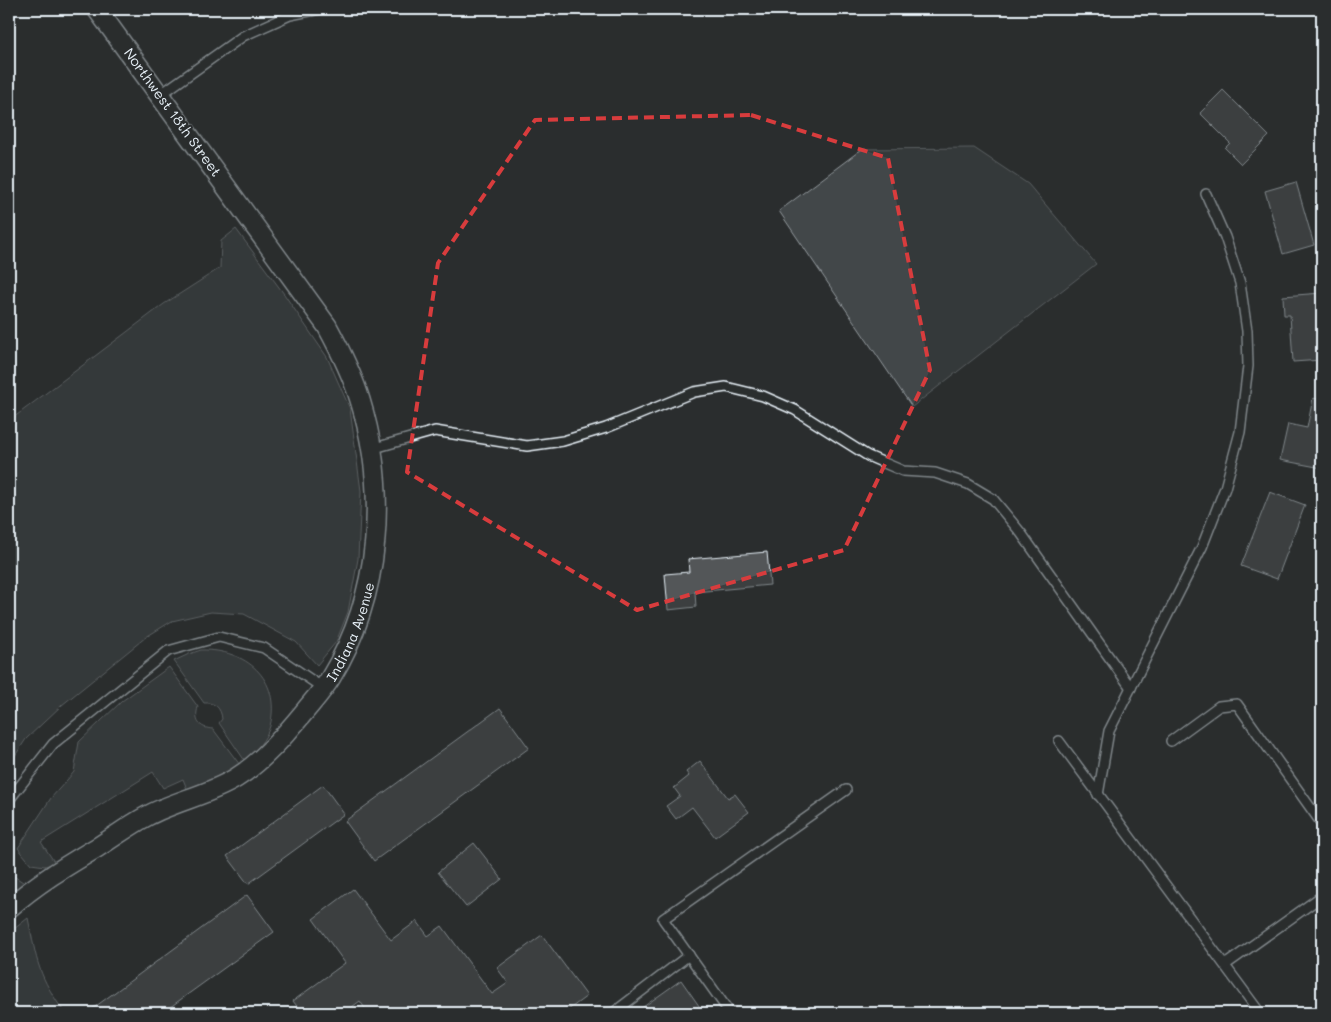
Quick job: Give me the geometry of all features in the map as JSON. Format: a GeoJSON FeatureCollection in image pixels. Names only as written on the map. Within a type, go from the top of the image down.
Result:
{"type":"FeatureCollection","features":[{"type":"Feature","properties":{"kind":"street","name":"Northwest 18th Street"},"geometry":{"type":"LineString","coordinates":[[97,9],[248,215]]}},
{"type":"Feature","properties":{"kind":"street","name":"Indiana Avenue"},"geometry":{"type":"LineString","coordinates":[[9,908],[37,884],[148,816],[236,778],[283,738],[323,688],[345,651],[360,615],[370,582],[375,546],[375,495],[371,449],[360,400],[339,349],[327,326],[248,215]]}},
{"type":"Feature","properties":{"kind":"lane"},"geometry":{"type":"LineString","coordinates":[[160,94],[243,36],[290,15],[320,9]]}},
{"type":"Feature","properties":{"kind":"lane"},"geometry":{"type":"LineString","coordinates":[[1098,796],[1109,731],[1202,547],[1225,488],[1241,424],[1248,366],[1247,331],[1240,283],[1225,237],[1206,194]]}},
{"type":"Feature","properties":{"kind":"lane"},"geometry":{"type":"LineString","coordinates":[[371,449],[435,431],[527,446],[563,441],[606,428],[694,392],[726,387],[763,396],[795,410],[868,456],[902,471],[935,473],[968,484],[993,498],[1021,533],[1130,688]]}},
{"type":"Feature","properties":{"kind":"lane"},"geometry":{"type":"LineString","coordinates":[[9,800],[53,744],[168,651],[219,637],[228,639],[264,648],[323,688]]}},
{"type":"Feature","properties":{"kind":"lane"},"geometry":{"type":"LineString","coordinates":[[1171,741],[1219,706],[1237,704],[1322,824]]}},
{"type":"Feature","properties":{"kind":"lane"},"geometry":{"type":"LineString","coordinates":[[1060,741],[1098,796],[1260,1013]]}},
{"type":"Feature","properties":{"kind":"lane"},"geometry":{"type":"LineString","coordinates":[[730,1013],[663,919],[846,790]]}},
{"type":"Feature","properties":{"kind":"lane"},"geometry":{"type":"LineString","coordinates":[[1225,965],[1322,896]]}},
{"type":"Feature","properties":{"kind":"lane"},"geometry":{"type":"LineString","coordinates":[[612,1013],[688,954]]}},
{"type":"Feature","properties":{"kind":"highlighted area"},"geometry":{"type":"Polygon","coordinates":[[[751,115],[888,158],[930,370],[844,550],[637,610],[407,472],[438,263],[535,120],[751,115]]]}},
{"type":"Feature","properties":{"kind":"shaded area"},"geometry":{"type":"Polygon","coordinates":[[[974,148],[1028,184],[1096,264],[912,407],[779,211],[862,149],[974,148]]]}},
{"type":"Feature","properties":{"kind":"shaded area"},"geometry":{"type":"Polygon","coordinates":[[[236,229],[327,357],[350,409],[361,491],[358,559],[348,612],[336,642],[317,665],[296,642],[244,614],[211,612],[172,621],[146,637],[62,705],[26,739],[9,765],[9,421],[164,304],[220,268],[221,241],[236,229]]]}},
{"type":"Feature","properties":{"kind":"shaded area"},"geometry":{"type":"Polygon","coordinates":[[[201,650],[217,651],[245,661],[265,681],[270,694],[272,709],[270,726],[260,745],[245,761],[219,723],[222,719],[219,709],[214,705],[204,703],[174,661],[201,650]]]}},
{"type":"Feature","properties":{"kind":"shaded area"},"geometry":{"type":"Polygon","coordinates":[[[169,667],[198,707],[197,720],[199,723],[204,727],[213,729],[240,765],[229,774],[187,789],[183,779],[163,788],[153,772],[41,842],[55,863],[45,866],[31,864],[18,848],[51,798],[74,772],[79,742],[122,701],[169,667]]]}},
{"type":"Feature","properties":{"kind":"shaded area"},"geometry":{"type":"Polygon","coordinates":[[[9,873],[26,884],[9,896],[9,873]]]}},
{"type":"Feature","properties":{"kind":"shaded area"},"geometry":{"type":"Polygon","coordinates":[[[28,918],[40,968],[49,989],[65,1013],[9,1013],[9,933],[28,918]]]}},
{"type":"Feature","properties":{"kind":"building"},"geometry":{"type":"Polygon","coordinates":[[[1223,90],[1269,136],[1241,164],[1225,148],[1230,143],[1200,113],[1223,90]]]}},
{"type":"Feature","properties":{"kind":"building"},"geometry":{"type":"Polygon","coordinates":[[[1296,182],[1314,245],[1283,254],[1265,191],[1296,182]]]}},
{"type":"Feature","properties":{"kind":"building"},"geometry":{"type":"Polygon","coordinates":[[[1322,293],[1322,360],[1293,362],[1290,315],[1284,315],[1283,296],[1322,293]]]}},
{"type":"Feature","properties":{"kind":"building"},"geometry":{"type":"Polygon","coordinates":[[[1313,398],[1322,400],[1322,468],[1280,460],[1288,424],[1307,428],[1313,398]]]}},
{"type":"Feature","properties":{"kind":"building"},"geometry":{"type":"Polygon","coordinates":[[[1270,492],[1305,505],[1277,579],[1241,566],[1270,492]]]}},
{"type":"Feature","properties":{"kind":"building"},"geometry":{"type":"Polygon","coordinates":[[[767,552],[770,585],[695,592],[696,607],[668,610],[665,574],[689,572],[688,559],[767,552]]]}},
{"type":"Feature","properties":{"kind":"building"},"geometry":{"type":"Polygon","coordinates":[[[500,708],[529,748],[374,861],[345,821],[500,708]]]}},
{"type":"Feature","properties":{"kind":"building"},"geometry":{"type":"Polygon","coordinates":[[[700,761],[728,798],[735,794],[749,812],[715,837],[692,807],[676,819],[666,806],[680,796],[674,788],[689,776],[686,772],[700,761]]]}},
{"type":"Feature","properties":{"kind":"building"},"geometry":{"type":"Polygon","coordinates":[[[323,785],[344,814],[248,884],[227,856],[323,785]]]}},
{"type":"Feature","properties":{"kind":"building"},"geometry":{"type":"Polygon","coordinates":[[[474,843],[502,879],[466,907],[438,872],[474,843]]]}},
{"type":"Feature","properties":{"kind":"building"},"geometry":{"type":"Polygon","coordinates":[[[353,889],[391,940],[417,921],[428,936],[442,926],[492,994],[508,983],[497,968],[542,935],[587,996],[564,1013],[368,1013],[360,1001],[344,1013],[302,1013],[293,1001],[345,963],[313,919],[353,889]]]}},
{"type":"Feature","properties":{"kind":"building"},"geometry":{"type":"Polygon","coordinates":[[[247,895],[274,932],[162,1013],[96,1013],[92,1009],[247,895]]]}},
{"type":"Feature","properties":{"kind":"building"},"geometry":{"type":"Polygon","coordinates":[[[681,980],[704,1013],[636,1012],[681,980]]]}}]}
